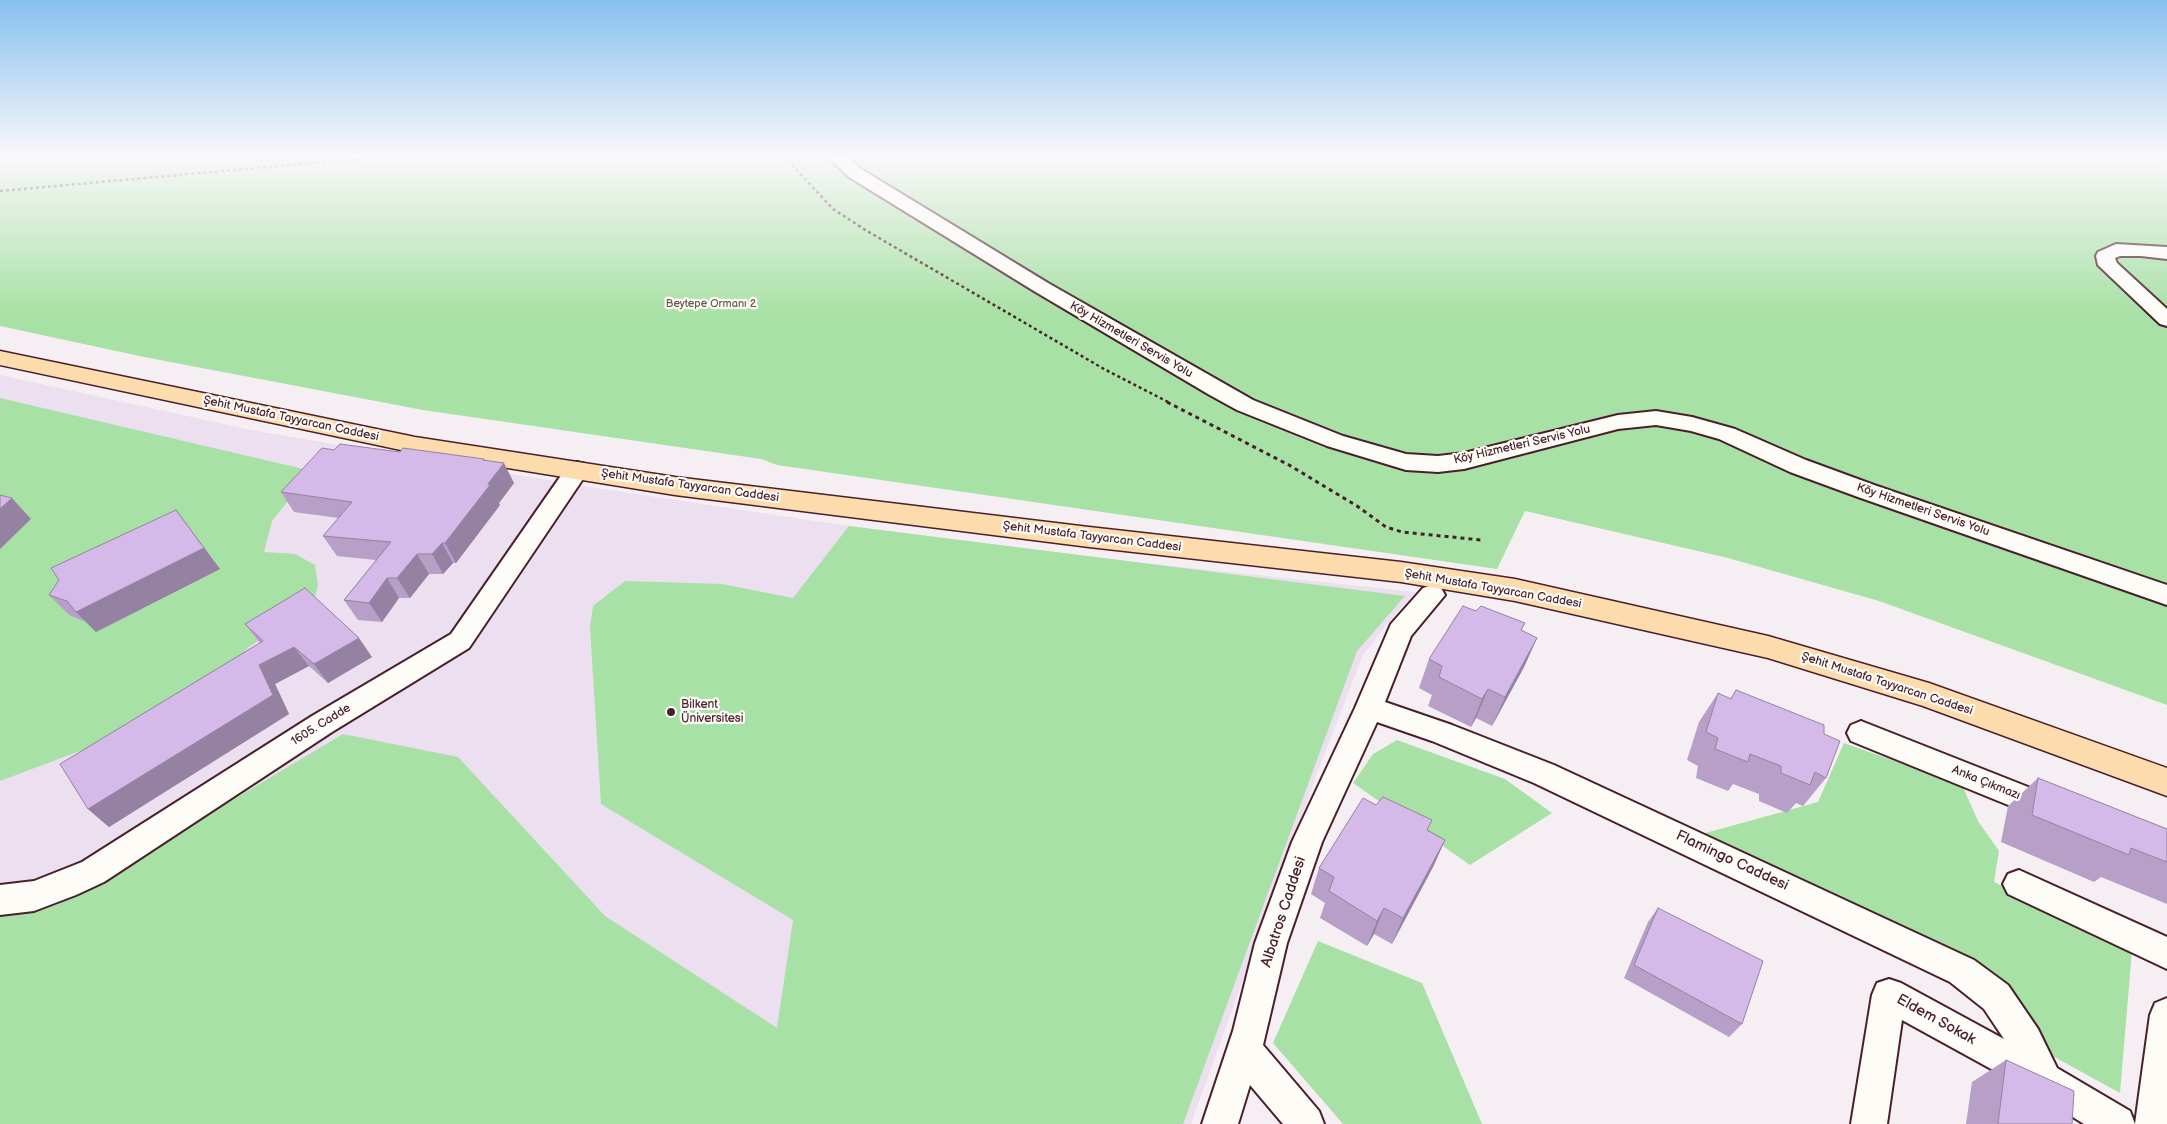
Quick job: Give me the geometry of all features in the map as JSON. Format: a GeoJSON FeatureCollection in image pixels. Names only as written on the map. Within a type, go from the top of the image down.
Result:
{"type":"FeatureCollection","features":[{"type":"Feature","properties":{"kind":"main road","name":"Şehit Mustafa Tayyarcan Caddesi"},"geometry":{"type":"LineString","coordinates":[[0,358],[415,446],[695,488],[1088,537],[1391,571],[1515,590],[1778,650],[1929,695],[2167,782]]}},
{"type":"Feature","properties":{"kind":"street","name":"Köy Hizmetleri Servis Yolu"},"geometry":{"type":"LineString","coordinates":[[914,208],[1041,287],[1216,389],[1245,405],[1335,441],[1406,462],[1438,464],[1464,461],[1618,422],[1656,418],[1692,424],[1727,434],[1798,466],[1866,491],[2167,595]]}},
{"type":"Feature","properties":{"kind":"street"},"geometry":{"type":"LineString","coordinates":[[2167,253],[2116,250],[2105,256],[2108,265],[2167,320]]}},
{"type":"Feature","properties":{"kind":"street","name":"1605. Cadde"},"geometry":{"type":"LineString","coordinates":[[0,900],[34,896],[93,872],[322,724],[460,641],[577,470]]}},
{"type":"Feature","properties":{"kind":"street","name":"Albatros Caddesi"},"geometry":{"type":"LineString","coordinates":[[1220,1124],[1243,1049],[1271,943],[1307,842],[1369,708],[1400,631],[1432,595]]}},
{"type":"Feature","properties":{"kind":"street","name":"Flamingo Caddesi"},"geometry":{"type":"LineString","coordinates":[[1369,708],[1544,774],[1962,971],[1996,997],[2026,1041],[2044,1080]]}},
{"type":"Feature","properties":{"kind":"street","name":"Anka Çıkmazı"},"geometry":{"type":"LineString","coordinates":[[1861,733],[2072,818]]}},
{"type":"Feature","properties":{"kind":"street"},"geometry":{"type":"LineString","coordinates":[[2019,884],[2167,953]]}},
{"type":"Feature","properties":{"kind":"street","name":"Eldem Sokak"},"geometry":{"type":"LineString","coordinates":[[1869,1124],[1889,995],[2044,1080]]}},
{"type":"Feature","properties":{"kind":"street"},"geometry":{"type":"LineString","coordinates":[[2153,1124],[2167,1015]]}},
{"type":"Feature","properties":{"kind":"street"},"geometry":{"type":"LineString","coordinates":[[1243,1049],[1306,1124]]}},
{"type":"Feature","properties":{"kind":"street"},"geometry":{"type":"LineString","coordinates":[[2044,1080],[2117,1124]]}},
{"type":"Feature","properties":{"kind":"path"},"geometry":{"type":"LineString","coordinates":[[832,208],[1104,369],[1289,465],[1357,506],[1386,527],[1402,532],[1481,540]]}},
{"type":"Feature","properties":{"kind":"shaded area","name":"Bilkent Üniversitesi"},"geometry":{"type":"Polygon","coordinates":[[[0,375],[251,430],[596,488],[849,526],[1126,561],[1416,592],[1397,612],[1363,655],[1319,768],[1191,1124],[0,1124],[0,375]]]}},
{"type":"Feature","properties":{"kind":"green space","name":"Beytepe Ormanı 2"},"geometry":{"type":"Polygon","coordinates":[[[0,208],[2167,208],[2167,705],[1879,601],[1728,558],[1525,511],[1497,569],[777,465],[761,459],[423,410],[144,357],[0,326],[0,208]]]}},
{"type":"Feature","properties":{"kind":"green space"},"geometry":{"type":"Polygon","coordinates":[[[0,398],[312,471],[272,521],[264,552],[295,554],[315,565],[318,585],[313,605],[249,647],[231,666],[120,736],[0,781],[0,398]]]}},
{"type":"Feature","properties":{"kind":"green space","name":"Bilkent Üniversitesi"},"geometry":{"type":"Polygon","coordinates":[[[849,526],[1405,596],[1357,651],[1183,1124],[0,1124],[0,913],[57,905],[343,734],[458,757],[605,916],[777,1028],[793,920],[601,804],[590,627],[593,606],[625,581],[722,584],[793,598],[849,526]]]}},
{"type":"Feature","properties":{"kind":"green space"},"geometry":{"type":"Polygon","coordinates":[[[1397,740],[1505,779],[1552,813],[1470,865],[1353,783],[1373,754],[1397,740]]]}},
{"type":"Feature","properties":{"kind":"green space"},"geometry":{"type":"Polygon","coordinates":[[[1844,743],[1962,785],[1978,821],[1999,851],[1994,882],[2132,950],[2120,1093],[2047,1053],[2031,1019],[1702,834],[1818,802],[1844,743]]]}},
{"type":"Feature","properties":{"kind":"green space"},"geometry":{"type":"Polygon","coordinates":[[[1318,941],[1422,983],[1482,1124],[1343,1124],[1273,1043],[1318,941]]]}},
{"type":"Feature","properties":{"kind":"building"},"geometry":{"type":"Polygon","coordinates":[[[340,444],[400,452],[403,448],[504,463],[488,484],[490,485],[445,543],[442,543],[432,554],[417,554],[397,578],[387,578],[369,603],[344,600],[391,542],[323,536],[352,502],[281,492],[322,448],[334,450],[340,444]]]}},
{"type":"Feature","properties":{"kind":"building"},"geometry":{"type":"Polygon","coordinates":[[[0,495],[12,498],[0,509],[0,495]]]}},
{"type":"Feature","properties":{"kind":"building"},"geometry":{"type":"Polygon","coordinates":[[[176,510],[204,548],[76,612],[67,601],[49,595],[59,580],[51,568],[176,510]]]}},
{"type":"Feature","properties":{"kind":"building"},"geometry":{"type":"Polygon","coordinates":[[[305,588],[359,638],[314,664],[294,647],[259,665],[273,695],[88,809],[60,764],[263,641],[245,624],[305,588]]]}},
{"type":"Feature","properties":{"kind":"building"},"geometry":{"type":"Polygon","coordinates":[[[1463,606],[1476,611],[1481,606],[1525,623],[1521,630],[1537,638],[1505,697],[1488,689],[1482,699],[1439,677],[1442,666],[1429,659],[1463,606]]]}},
{"type":"Feature","properties":{"kind":"building"},"geometry":{"type":"Polygon","coordinates":[[[1736,690],[1824,725],[1824,734],[1840,741],[1826,778],[1815,772],[1810,785],[1781,773],[1781,766],[1750,754],[1748,762],[1715,749],[1718,738],[1706,732],[1718,693],[1731,699],[1736,690]]]}},
{"type":"Feature","properties":{"kind":"building"},"geometry":{"type":"Polygon","coordinates":[[[2038,778],[2167,829],[2167,862],[2131,848],[2129,855],[2032,815],[2038,778]]]}},
{"type":"Feature","properties":{"kind":"building"},"geometry":{"type":"Polygon","coordinates":[[[1383,797],[1432,820],[1427,830],[1445,840],[1403,918],[1384,908],[1377,921],[1329,891],[1334,877],[1319,868],[1363,798],[1376,805],[1383,797]]]}},
{"type":"Feature","properties":{"kind":"building"},"geometry":{"type":"Polygon","coordinates":[[[1658,908],[1763,961],[1742,1024],[1634,965],[1658,908]]]}},
{"type":"Feature","properties":{"kind":"building"},"geometry":{"type":"Polygon","coordinates":[[[2006,1060],[2074,1091],[2072,1124],[1998,1124],[2006,1060]]]}},
{"type":"Feature","properties":{"kind":"place","name":"Bilkent Üniversitesi"},"geometry":{"type":"Point","coordinates":[671,712]}}]}
